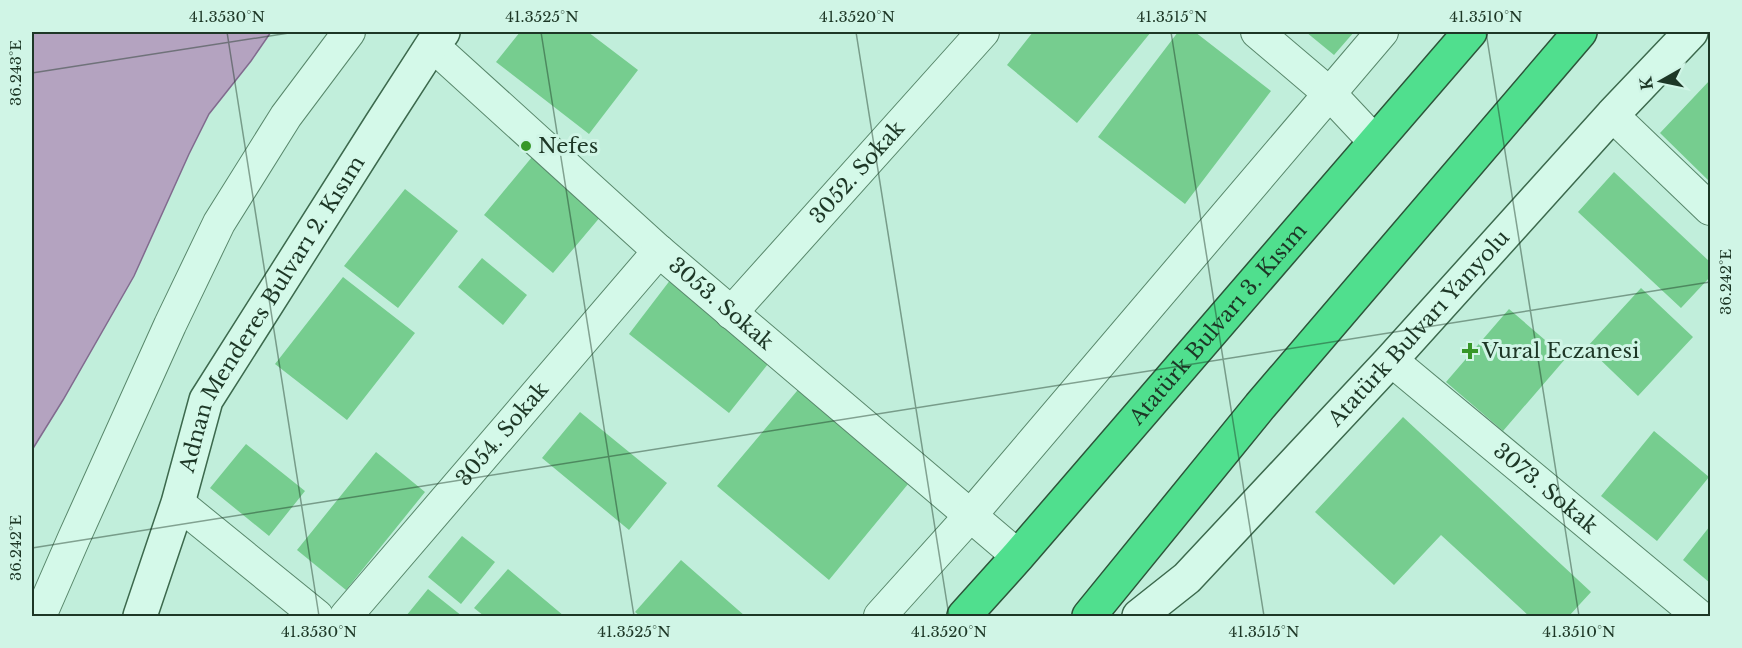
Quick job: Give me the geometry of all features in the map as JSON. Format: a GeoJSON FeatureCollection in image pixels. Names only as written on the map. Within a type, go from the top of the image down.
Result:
{"type":"FeatureCollection","features":[{"type":"Feature","properties":{"kind":"highway","name":"Atatürk Bulvarı 3. Kısım"},"geometry":{"type":"LineString","coordinates":[[964,616],[1470,32]]}},
{"type":"Feature","properties":{"kind":"highway"},"geometry":{"type":"LineString","coordinates":[[1089,616],[1260,406],[1580,32]]}},
{"type":"Feature","properties":{"kind":"main road","name":"Atatürk Bulvarı Yanyolu"},"geometry":{"type":"LineString","coordinates":[[1138,616],[1187,578],[1391,360],[1612,115],[1691,32]]}},
{"type":"Feature","properties":{"kind":"main road","name":"Adnan Menderes Bulvarı 2. Kısım"},"geometry":{"type":"LineString","coordinates":[[140,616],[178,503],[206,400],[438,38]]}},
{"type":"Feature","properties":{"kind":"street"},"geometry":{"type":"LineString","coordinates":[[40,616],[165,335],[219,223],[286,117],[349,32]]}},
{"type":"Feature","properties":{"kind":"street","name":"3052. Sokak"},"geometry":{"type":"LineString","coordinates":[[732,313],[983,32]]}},
{"type":"Feature","properties":{"kind":"street"},"geometry":{"type":"LineString","coordinates":[[1257,32],[1330,94],[1375,142]]}},
{"type":"Feature","properties":{"kind":"street"},"geometry":{"type":"LineString","coordinates":[[880,616],[970,516],[1382,32]]}},
{"type":"Feature","properties":{"kind":"street","name":"3053. Sokak"},"geometry":{"type":"LineString","coordinates":[[438,38],[659,251],[1018,556]]}},
{"type":"Feature","properties":{"kind":"street"},"geometry":{"type":"LineString","coordinates":[[1612,115],[1710,209]]}},
{"type":"Feature","properties":{"kind":"street","name":"3054. Sokak"},"geometry":{"type":"LineString","coordinates":[[346,616],[659,251]]}},
{"type":"Feature","properties":{"kind":"street","name":"3073. Sokak"},"geometry":{"type":"LineString","coordinates":[[1391,360],[1699,616]]}},
{"type":"Feature","properties":{"kind":"street"},"geometry":{"type":"LineString","coordinates":[[178,503],[317,616]]}},
{"type":"Feature","properties":{"kind":"shaded area"},"geometry":{"type":"Polygon","coordinates":[[[32,32],[271,32],[209,114],[134,276],[32,450],[32,32]]]}},
{"type":"Feature","properties":{"kind":"building"},"geometry":{"type":"Polygon","coordinates":[[[520,32],[588,32],[638,70],[589,134],[496,62],[520,32]]]}},
{"type":"Feature","properties":{"kind":"building"},"geometry":{"type":"Polygon","coordinates":[[[1033,32],[1151,32],[1077,123],[1007,65],[1033,32]]]}},
{"type":"Feature","properties":{"kind":"building"},"geometry":{"type":"Polygon","coordinates":[[[1178,32],[1195,32],[1271,91],[1185,204],[1098,137],[1178,32]]]}},
{"type":"Feature","properties":{"kind":"building"},"geometry":{"type":"Polygon","coordinates":[[[1306,32],[1354,32],[1334,55],[1306,32]]]}},
{"type":"Feature","properties":{"kind":"building"},"geometry":{"type":"Polygon","coordinates":[[[1710,80],[1710,182],[1660,133],[1710,80]]]}},
{"type":"Feature","properties":{"kind":"building"},"geometry":{"type":"Polygon","coordinates":[[[532,157],[601,216],[553,273],[484,215],[532,157]]]}},
{"type":"Feature","properties":{"kind":"building"},"geometry":{"type":"Polygon","coordinates":[[[1614,172],[1710,262],[1710,277],[1681,308],[1578,212],[1614,172]]]}},
{"type":"Feature","properties":{"kind":"building"},"geometry":{"type":"Polygon","coordinates":[[[405,189],[458,231],[398,308],[344,266],[405,189]]]}},
{"type":"Feature","properties":{"kind":"building"},"geometry":{"type":"Polygon","coordinates":[[[482,258],[527,295],[503,325],[458,287],[482,258]]]}},
{"type":"Feature","properties":{"kind":"building"},"geometry":{"type":"Polygon","coordinates":[[[343,277],[415,333],[347,420],[275,364],[343,277]]]}},
{"type":"Feature","properties":{"kind":"building"},"geometry":{"type":"Polygon","coordinates":[[[671,279],[772,359],[729,413],[629,334],[671,279]]]}},
{"type":"Feature","properties":{"kind":"building"},"geometry":{"type":"Polygon","coordinates":[[[1641,288],[1693,337],[1638,396],[1587,347],[1641,288]]]}},
{"type":"Feature","properties":{"kind":"building"},"geometry":{"type":"Polygon","coordinates":[[[1509,309],[1566,358],[1503,431],[1446,382],[1509,309]]]}},
{"type":"Feature","properties":{"kind":"building"},"geometry":{"type":"Polygon","coordinates":[[[802,385],[913,478],[829,580],[717,486],[802,385]]]}},
{"type":"Feature","properties":{"kind":"building"},"geometry":{"type":"Polygon","coordinates":[[[580,412],[667,483],[629,530],[542,458],[580,412]]]}},
{"type":"Feature","properties":{"kind":"building"},"geometry":{"type":"Polygon","coordinates":[[[1403,417],[1591,592],[1569,616],[1529,616],[1441,535],[1394,585],[1315,512],[1403,417]]]}},
{"type":"Feature","properties":{"kind":"building"},"geometry":{"type":"Polygon","coordinates":[[[1654,431],[1709,477],[1657,541],[1601,496],[1654,431]]]}},
{"type":"Feature","properties":{"kind":"building"},"geometry":{"type":"Polygon","coordinates":[[[246,444],[305,491],[269,536],[210,488],[246,444]]]}},
{"type":"Feature","properties":{"kind":"building"},"geometry":{"type":"Polygon","coordinates":[[[376,452],[425,492],[346,590],[297,550],[376,452]]]}},
{"type":"Feature","properties":{"kind":"building"},"geometry":{"type":"Polygon","coordinates":[[[1710,526],[1710,583],[1683,560],[1710,526]]]}},
{"type":"Feature","properties":{"kind":"building"},"geometry":{"type":"Polygon","coordinates":[[[462,536],[495,562],[461,604],[428,577],[462,536]]]}},
{"type":"Feature","properties":{"kind":"building"},"geometry":{"type":"Polygon","coordinates":[[[681,560],[745,616],[640,616],[635,612],[681,560]]]}},
{"type":"Feature","properties":{"kind":"building"},"geometry":{"type":"Polygon","coordinates":[[[508,569],[564,616],[484,616],[474,608],[508,569]]]}},
{"type":"Feature","properties":{"kind":"building"},"geometry":{"type":"Polygon","coordinates":[[[428,589],[462,616],[406,616],[428,589]]]}},
{"type":"Feature","properties":{"kind":"place","name":"Nefes"},"geometry":{"type":"Point","coordinates":[526,146]}},
{"type":"Feature","properties":{"kind":"place","name":"Vural Eczanesi"},"geometry":{"type":"Point","coordinates":[1470,351]}}]}
